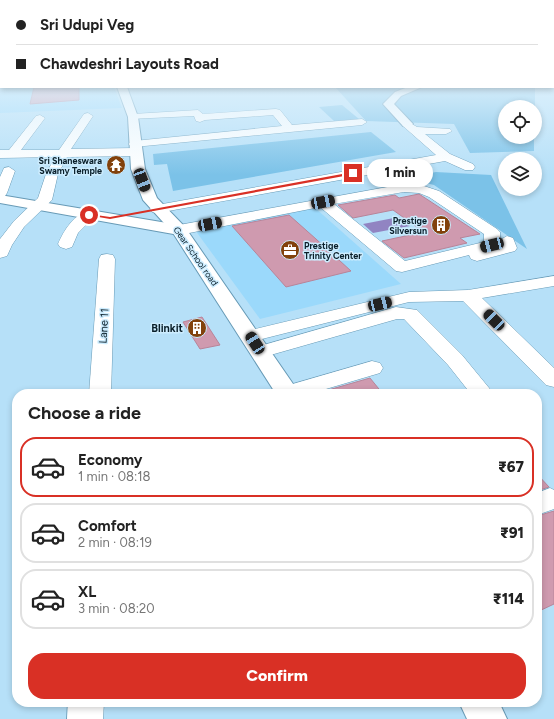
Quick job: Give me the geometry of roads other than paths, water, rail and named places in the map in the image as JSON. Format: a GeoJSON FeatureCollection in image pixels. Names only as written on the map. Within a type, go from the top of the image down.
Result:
{"type":"FeatureCollection","features":[{"type":"Feature","properties":{"kind":"main road","name":"Gear School road"},"geometry":{"type":"LineString","coordinates":[[130,109],[133,117],[134,148],[138,169],[150,200],[179,230],[285,389]]}},
{"type":"Feature","properties":{"kind":"main road"},"geometry":{"type":"LineString","coordinates":[[393,109],[411,127]]}},
{"type":"Feature","properties":{"kind":"main road"},"geometry":{"type":"LineString","coordinates":[[0,199],[179,230]]}},
{"type":"Feature","properties":{"kind":"main road"},"geometry":{"type":"LineString","coordinates":[[110,218],[158,208]]}},
{"type":"Feature","properties":{"kind":"main road"},"geometry":{"type":"LineString","coordinates":[[481,707],[488,719]]}},
{"type":"Feature","properties":{"kind":"street"},"geometry":{"type":"LineString","coordinates":[[133,117],[198,113],[200,118],[276,112],[287,125]]}},
{"type":"Feature","properties":{"kind":"street"},"geometry":{"type":"LineString","coordinates":[[1,253],[4,245],[19,224],[37,205],[45,200],[52,174],[63,154],[88,116]]}},
{"type":"Feature","properties":{"kind":"street"},"geometry":{"type":"LineString","coordinates":[[12,154],[40,118]]}},
{"type":"Feature","properties":{"kind":"street"},"geometry":{"type":"LineString","coordinates":[[0,154],[63,154],[134,148],[362,122]]}},
{"type":"Feature","properties":{"kind":"street"},"geometry":{"type":"LineString","coordinates":[[411,127],[446,131]]}},
{"type":"Feature","properties":{"kind":"street"},"geometry":{"type":"LineString","coordinates":[[411,127],[446,156],[469,167]]}},
{"type":"Feature","properties":{"kind":"street"},"geometry":{"type":"LineString","coordinates":[[158,208],[446,156]]}},
{"type":"Feature","properties":{"kind":"street"},"geometry":{"type":"LineString","coordinates":[[0,193],[9,171]]}},
{"type":"Feature","properties":{"kind":"street"},"geometry":{"type":"LineString","coordinates":[[360,195],[368,187],[399,182],[415,184]]}},
{"type":"Feature","properties":{"kind":"street"},"geometry":{"type":"LineString","coordinates":[[179,230],[323,202],[360,195],[404,188],[421,189],[434,194],[492,232],[492,245],[402,267],[323,202]]}},
{"type":"Feature","properties":{"kind":"street"},"geometry":{"type":"LineString","coordinates":[[66,244],[71,231],[89,215]]}},
{"type":"Feature","properties":{"kind":"street"},"geometry":{"type":"LineString","coordinates":[[432,260],[461,260],[508,248],[507,241]]}},
{"type":"Feature","properties":{"kind":"street","name":"Lane 11"},"geometry":{"type":"LineString","coordinates":[[100,389],[107,259]]}},
{"type":"Feature","properties":{"kind":"street"},"geometry":{"type":"LineString","coordinates":[[255,344],[409,297],[468,295],[554,281]]}},
{"type":"Feature","properties":{"kind":"street"},"geometry":{"type":"LineString","coordinates":[[468,295],[551,374]]}},
{"type":"Feature","properties":{"kind":"street"},"geometry":{"type":"LineString","coordinates":[[255,344],[405,312],[410,314],[455,360],[479,389]]}},
{"type":"Feature","properties":{"kind":"street"},"geometry":{"type":"LineString","coordinates":[[301,389],[372,368]]}},
{"type":"Feature","properties":{"kind":"street"},"geometry":{"type":"LineString","coordinates":[[85,719],[86,707]]}},
{"type":"Feature","properties":{"kind":"place","name":"Sri Shaneswara Swamy Temple"},"geometry":{"type":"Point","coordinates":[116,165]}},
{"type":"Feature","properties":{"kind":"place","name":"Prestige Silversun"},"geometry":{"type":"Point","coordinates":[441,225]}},
{"type":"Feature","properties":{"kind":"place","name":"Prestige Trinity Center"},"geometry":{"type":"Point","coordinates":[290,250]}},
{"type":"Feature","properties":{"kind":"place","name":"Blinkit"},"geometry":{"type":"Point","coordinates":[197,328]}}]}
